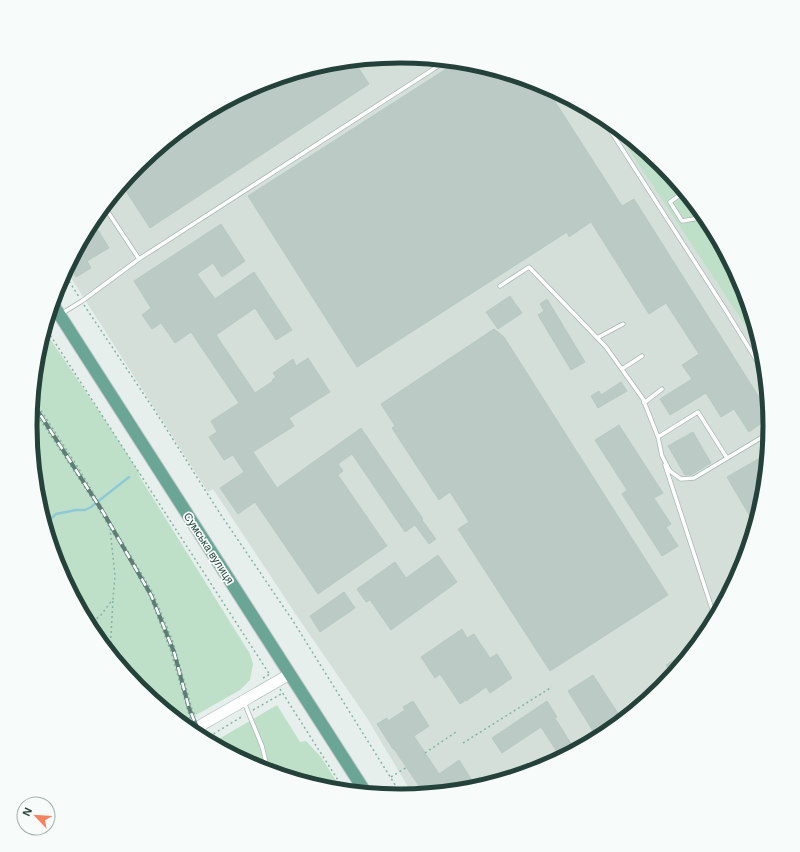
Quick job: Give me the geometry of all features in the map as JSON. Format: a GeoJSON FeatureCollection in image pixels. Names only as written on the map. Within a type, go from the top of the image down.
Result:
{"type":"FeatureCollection","features":[{"type":"Feature","properties":{"kind":"main road","name":"Сумська вулиця"},"geometry":{"type":"LineString","coordinates":[[56,309],[362,787]]}},
{"type":"Feature","properties":{"kind":"main road"},"geometry":{"type":"LineString","coordinates":[[193,724],[243,701],[290,674]]}},
{"type":"Feature","properties":{"kind":"lane"},"geometry":{"type":"LineString","coordinates":[[60,315],[82,301],[139,259],[438,65]]}},
{"type":"Feature","properties":{"kind":"lane"},"geometry":{"type":"LineString","coordinates":[[610,130],[757,361]]}},
{"type":"Feature","properties":{"kind":"lane"},"geometry":{"type":"LineString","coordinates":[[680,195],[670,202],[682,221],[698,218]]}},
{"type":"Feature","properties":{"kind":"lane"},"geometry":{"type":"LineString","coordinates":[[107,211],[139,259]]}},
{"type":"Feature","properties":{"kind":"lane"},"geometry":{"type":"LineString","coordinates":[[500,286],[529,267],[606,347],[642,399],[658,437],[662,456],[713,610]]}},
{"type":"Feature","properties":{"kind":"lane"},"geometry":{"type":"LineString","coordinates":[[598,338],[623,324]]}},
{"type":"Feature","properties":{"kind":"lane"},"geometry":{"type":"LineString","coordinates":[[622,369],[642,356]]}},
{"type":"Feature","properties":{"kind":"lane"},"geometry":{"type":"LineString","coordinates":[[644,403],[662,390]]}},
{"type":"Feature","properties":{"kind":"lane"},"geometry":{"type":"LineString","coordinates":[[658,437],[698,412],[727,458]]}},
{"type":"Feature","properties":{"kind":"lane"},"geometry":{"type":"LineString","coordinates":[[662,456],[670,471],[681,479],[694,478],[763,436]]}},
{"type":"Feature","properties":{"kind":"lane"},"geometry":{"type":"LineString","coordinates":[[243,701],[262,746],[266,763]]}},
{"type":"Feature","properties":{"kind":"path"},"geometry":{"type":"LineString","coordinates":[[68,279],[155,411],[219,512],[293,621],[398,789]]}},
{"type":"Feature","properties":{"kind":"path"},"geometry":{"type":"LineString","coordinates":[[49,333],[341,784]]}},
{"type":"Feature","properties":{"kind":"path"},"geometry":{"type":"LineString","coordinates":[[38,406],[102,506],[153,593],[173,642],[192,709],[196,717]]}},
{"type":"Feature","properties":{"kind":"path"},"geometry":{"type":"LineString","coordinates":[[37,415],[93,500],[153,603],[171,652],[190,722]]}},
{"type":"Feature","properties":{"kind":"path"},"geometry":{"type":"LineString","coordinates":[[110,528],[115,574],[110,645]]}},
{"type":"Feature","properties":{"kind":"path"},"geometry":{"type":"LineString","coordinates":[[94,621],[101,615],[113,600]]}},
{"type":"Feature","properties":{"kind":"path"},"geometry":{"type":"LineString","coordinates":[[463,743],[552,687]]}},
{"type":"Feature","properties":{"kind":"path"},"geometry":{"type":"LineString","coordinates":[[425,753],[456,732]]}},
{"type":"Feature","properties":{"kind":"path"},"geometry":{"type":"LineString","coordinates":[[391,778],[407,767]]}},
{"type":"Feature","properties":{"kind":"shaded area"},"geometry":{"type":"Polygon","coordinates":[[[400,63],[424,64],[447,66],[494,75],[517,82],[561,100],[602,124],[621,138],[657,169],[673,187],[702,224],[726,265],[744,309],[751,332],[760,379],[763,426],[762,450],[760,473],[751,520],[744,543],[726,587],[702,628],[688,647],[657,683],[639,699],[602,728],[561,752],[517,770],[471,782],[447,786],[409,789],[367,718],[213,489],[208,492],[70,276],[74,265],[98,224],[143,169],[198,124],[239,100],[283,82],[306,75],[353,66],[400,63]]]}},
{"type":"Feature","properties":{"kind":"green space"},"geometry":{"type":"Polygon","coordinates":[[[622,139],[657,169],[702,224],[726,265],[744,309],[752,335],[622,139]]]}},
{"type":"Feature","properties":{"kind":"green space"},"geometry":{"type":"Polygon","coordinates":[[[48,336],[142,477],[138,474],[250,654],[253,664],[250,680],[240,690],[187,720],[143,683],[127,665],[98,628],[74,587],[56,543],[49,520],[40,473],[37,426],[38,402],[40,379],[48,336]]]}},
{"type":"Feature","properties":{"kind":"green space"},"geometry":{"type":"Polygon","coordinates":[[[277,705],[300,742],[306,741],[321,757],[338,783],[306,777],[283,770],[239,752],[218,740],[277,705]]]}},
{"type":"Feature","properties":{"kind":"building"},"geometry":{"type":"Polygon","coordinates":[[[357,66],[369,84],[150,228],[125,189],[143,169],[179,138],[198,124],[239,100],[283,82],[306,75],[357,66]]]}},
{"type":"Feature","properties":{"kind":"building"},"geometry":{"type":"Polygon","coordinates":[[[450,66],[494,75],[517,82],[551,96],[622,206],[634,199],[762,402],[763,422],[749,432],[734,409],[721,417],[706,393],[670,415],[660,399],[692,379],[682,365],[699,354],[666,303],[649,314],[591,222],[569,237],[567,232],[357,367],[248,196],[450,66]]]}},
{"type":"Feature","properties":{"kind":"building"},"geometry":{"type":"Polygon","coordinates":[[[221,224],[245,261],[222,277],[213,263],[197,274],[215,299],[254,272],[292,330],[276,340],[255,308],[216,335],[255,393],[273,381],[272,380],[276,377],[273,373],[293,359],[296,366],[308,358],[330,392],[289,418],[294,426],[253,452],[277,488],[361,428],[436,539],[429,544],[415,525],[405,532],[352,454],[338,464],[343,471],[338,475],[387,546],[318,594],[255,502],[238,514],[220,488],[244,472],[233,455],[224,460],[209,437],[217,432],[211,421],[239,403],[191,332],[175,343],[161,323],[152,329],[142,315],[151,308],[134,281],[221,224]]]}},
{"type":"Feature","properties":{"kind":"building"},"geometry":{"type":"Polygon","coordinates":[[[98,230],[109,248],[87,261],[91,268],[76,277],[72,270],[93,233],[98,230]]]}},
{"type":"Feature","properties":{"kind":"building"},"geometry":{"type":"Polygon","coordinates":[[[510,296],[522,313],[498,329],[486,312],[510,296]]]}},
{"type":"Feature","properties":{"kind":"building"},"geometry":{"type":"Polygon","coordinates":[[[547,299],[585,362],[571,370],[538,315],[544,311],[540,304],[547,299]]]}},
{"type":"Feature","properties":{"kind":"building"},"geometry":{"type":"Polygon","coordinates":[[[494,329],[504,337],[668,595],[550,671],[458,529],[469,522],[450,492],[439,500],[392,428],[395,426],[381,404],[494,329]]]}},
{"type":"Feature","properties":{"kind":"building"},"geometry":{"type":"Polygon","coordinates":[[[621,382],[627,391],[598,408],[591,396],[599,391],[601,395],[621,382]]]}},
{"type":"Feature","properties":{"kind":"building"},"geometry":{"type":"Polygon","coordinates":[[[619,425],[663,493],[654,498],[671,524],[666,527],[678,546],[662,556],[622,494],[627,490],[595,440],[619,425]]]}},
{"type":"Feature","properties":{"kind":"building"},"geometry":{"type":"Polygon","coordinates":[[[693,432],[711,463],[691,475],[685,475],[668,446],[693,432]]]}},
{"type":"Feature","properties":{"kind":"building"},"geometry":{"type":"Polygon","coordinates":[[[761,457],[751,519],[727,477],[761,457]]]}},
{"type":"Feature","properties":{"kind":"building"},"geometry":{"type":"Polygon","coordinates":[[[438,555],[457,582],[391,630],[370,600],[366,602],[357,589],[395,562],[406,578],[438,555]]]}},
{"type":"Feature","properties":{"kind":"building"},"geometry":{"type":"Polygon","coordinates":[[[344,592],[355,608],[320,632],[310,616],[344,592]]]}},
{"type":"Feature","properties":{"kind":"building"},"geometry":{"type":"Polygon","coordinates":[[[462,629],[467,638],[474,634],[490,658],[497,654],[512,678],[490,693],[486,687],[460,704],[440,674],[435,678],[421,657],[462,629]]]}},
{"type":"Feature","properties":{"kind":"building"},"geometry":{"type":"Polygon","coordinates":[[[680,656],[669,670],[666,665],[680,656]]]}},
{"type":"Feature","properties":{"kind":"building"},"geometry":{"type":"Polygon","coordinates":[[[593,675],[619,715],[594,733],[568,691],[593,675]]]}},
{"type":"Feature","properties":{"kind":"building"},"geometry":{"type":"Polygon","coordinates":[[[413,701],[429,726],[414,736],[439,774],[459,760],[473,782],[447,786],[415,788],[419,786],[377,724],[387,718],[388,721],[405,710],[403,707],[413,701]]]}},
{"type":"Feature","properties":{"kind":"building"},"geometry":{"type":"Polygon","coordinates":[[[547,701],[557,717],[555,718],[572,745],[558,753],[541,727],[502,753],[492,738],[547,701]]]}},
{"type":"Feature","properties":{"kind":"building"},"geometry":{"type":"Polygon","coordinates":[[[480,777],[482,780],[474,781],[480,777]]]}},
{"type":"Feature","properties":{"kind":"waterway"},"geometry":{"type":"LineString","coordinates":[[49,520],[56,514],[76,510],[85,510],[91,507],[129,477]]}},
{"type":"Feature","properties":{"kind":"railway"},"geometry":{"type":"LineString","coordinates":[[38,411],[103,512],[151,595],[174,652],[189,708],[197,727]]}}]}
